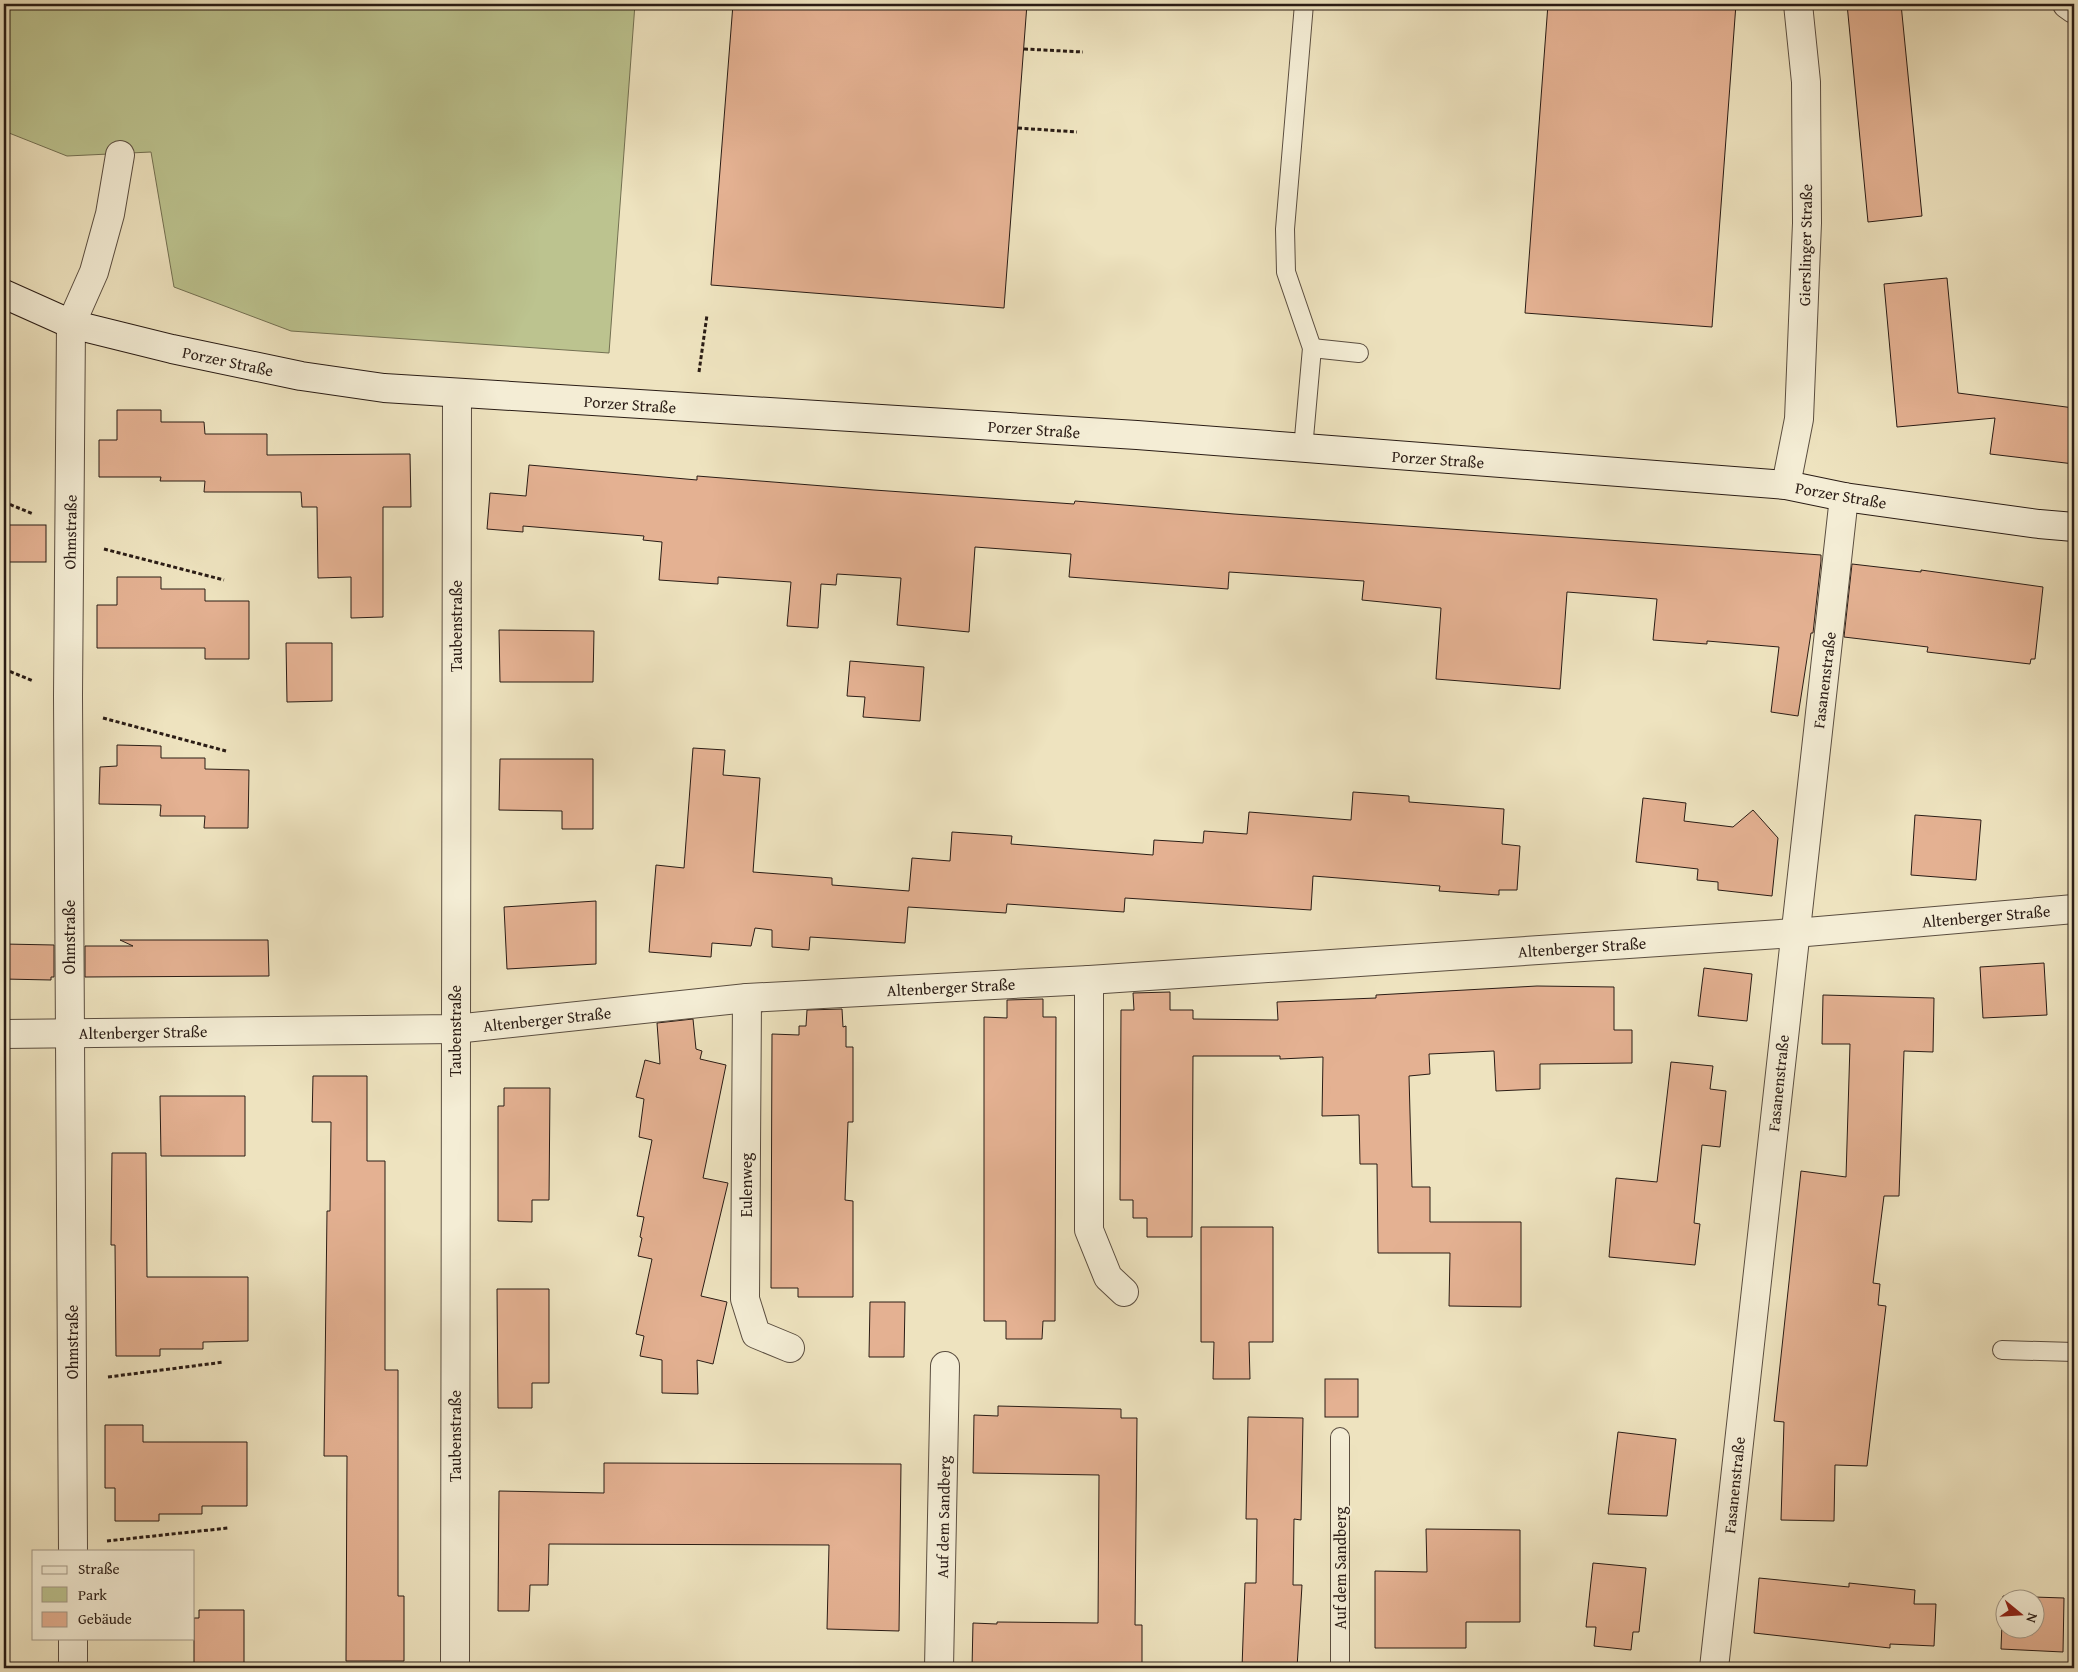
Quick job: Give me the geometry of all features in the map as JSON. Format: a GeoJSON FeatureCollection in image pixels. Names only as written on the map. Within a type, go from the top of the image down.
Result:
{"type":"FeatureCollection","features":[{"type":"Feature","properties":{"kind":"street","name":"Gierslinger Straße"},"geometry":{"type":"LineString","coordinates":[[1786,485],[1799,418],[1807,223],[1806,82],[1798,4]]}},
{"type":"Feature","properties":{"kind":"street"},"geometry":{"type":"LineString","coordinates":[[2067,4],[2074,9]]}},
{"type":"Feature","properties":{"kind":"street"},"geometry":{"type":"LineString","coordinates":[[71,324],[94,272],[110,214],[120,155]]}},
{"type":"Feature","properties":{"kind":"street","name":"Porzer Straße"},"geometry":{"type":"LineString","coordinates":[[4,294],[71,324],[204,357],[301,376],[384,388],[1137,435],[1786,485],[1844,497],[2039,524],[2074,527]]}},
{"type":"Feature","properties":{"kind":"street","name":"Ohmstraße"},"geometry":{"type":"LineString","coordinates":[[71,324],[69,1033],[73,1548]]}},
{"type":"Feature","properties":{"kind":"street","name":"Taubenstraße"},"geometry":{"type":"LineString","coordinates":[[455,1668],[457,393]]}},
{"type":"Feature","properties":{"kind":"street","name":"Fasanenstraße"},"geometry":{"type":"LineString","coordinates":[[1714,1668],[1844,497]]}},
{"type":"Feature","properties":{"kind":"street","name":"Altenberger Straße"},"geometry":{"type":"LineString","coordinates":[[4,1034],[455,1029],[748,998],[1089,980],[1795,933],[2074,909]]}},
{"type":"Feature","properties":{"kind":"street"},"geometry":{"type":"LineString","coordinates":[[1089,980],[1089,1230],[1108,1277],[1124,1292]]}},
{"type":"Feature","properties":{"kind":"street","name":"Eulenweg"},"geometry":{"type":"LineString","coordinates":[[748,998],[745,1299],[756,1334],[790,1348]]}},
{"type":"Feature","properties":{"kind":"street","name":"Auf dem Sandberg"},"geometry":{"type":"LineString","coordinates":[[939,1668],[945,1366]]}},
{"type":"Feature","properties":{"kind":"street"},"geometry":{"type":"LineString","coordinates":[[73,1640],[73,1668]]}},
{"type":"Feature","properties":{"kind":"lane"},"geometry":{"type":"LineString","coordinates":[[1303,449],[1312,348],[1286,272],[1285,229],[1304,4]]}},
{"type":"Feature","properties":{"kind":"lane"},"geometry":{"type":"LineString","coordinates":[[1312,348],[1359,353]]}},
{"type":"Feature","properties":{"kind":"lane"},"geometry":{"type":"LineString","coordinates":[[2002,1350],[2074,1352]]}},
{"type":"Feature","properties":{"kind":"lane","name":"Auf dem Sandberg"},"geometry":{"type":"LineString","coordinates":[[1340,1437],[1340,1668]]}},
{"type":"Feature","properties":{"kind":"path"},"geometry":{"type":"LineString","coordinates":[[1024,48],[1082,52]]}},
{"type":"Feature","properties":{"kind":"path"},"geometry":{"type":"LineString","coordinates":[[1018,128],[1077,132]]}},
{"type":"Feature","properties":{"kind":"path"},"geometry":{"type":"LineString","coordinates":[[693,408],[707,315]]}},
{"type":"Feature","properties":{"kind":"path"},"geometry":{"type":"LineString","coordinates":[[70,541],[224,580]]}},
{"type":"Feature","properties":{"kind":"path"},"geometry":{"type":"LineString","coordinates":[[69,708],[226,750]]}},
{"type":"Feature","properties":{"kind":"path"},"geometry":{"type":"LineString","coordinates":[[72,1381],[224,1362]]}},
{"type":"Feature","properties":{"kind":"path"},"geometry":{"type":"LineString","coordinates":[[73,1548],[228,1528]]}},
{"type":"Feature","properties":{"kind":"green space"},"geometry":{"type":"Polygon","coordinates":[[[4,4],[635,4],[609,353],[291,331],[174,287],[151,152],[67,156],[4,131],[4,4]]]}},
{"type":"Feature","properties":{"kind":"building"},"geometry":{"type":"Polygon","coordinates":[[[733,4],[1027,4],[1004,308],[711,285],[733,4]]]}},
{"type":"Feature","properties":{"kind":"building"},"geometry":{"type":"Polygon","coordinates":[[[1548,4],[1736,4],[1712,327],[1525,313],[1548,4]]]}},
{"type":"Feature","properties":{"kind":"building"},"geometry":{"type":"Polygon","coordinates":[[[1847,4],[1901,4],[1922,216],[1868,222],[1847,4]]]}},
{"type":"Feature","properties":{"kind":"building"},"geometry":{"type":"Polygon","coordinates":[[[1947,278],[1958,393],[2074,408],[2074,464],[1990,454],[1995,418],[1897,427],[1884,284],[1947,278]]]}},
{"type":"Feature","properties":{"kind":"building"},"geometry":{"type":"Polygon","coordinates":[[[117,410],[161,410],[161,422],[204,422],[205,434],[267,434],[267,455],[410,454],[411,507],[383,507],[383,617],[351,618],[351,577],[318,578],[317,507],[302,507],[301,492],[204,492],[205,481],[160,481],[161,477],[99,477],[99,440],[117,440],[117,410]]]}},
{"type":"Feature","properties":{"kind":"building"},"geometry":{"type":"Polygon","coordinates":[[[529,465],[697,480],[697,476],[1074,504],[1075,501],[1821,555],[1821,561],[1813,633],[1811,633],[1798,716],[1771,712],[1779,647],[1707,641],[1707,644],[1653,640],[1657,599],[1567,592],[1560,689],[1436,679],[1441,608],[1362,600],[1364,581],[1229,572],[1228,589],[1069,577],[1071,554],[975,547],[969,632],[897,625],[901,578],[837,574],[836,585],[821,584],[818,628],[787,626],[791,582],[718,577],[718,584],[659,580],[662,542],[643,540],[644,536],[523,526],[523,532],[487,529],[490,493],[526,496],[529,465]]]}},
{"type":"Feature","properties":{"kind":"building"},"geometry":{"type":"Polygon","coordinates":[[[4,525],[46,525],[46,562],[4,562],[4,525]]]}},
{"type":"Feature","properties":{"kind":"building"},"geometry":{"type":"Polygon","coordinates":[[[1852,564],[1921,572],[1921,570],[2043,587],[2035,659],[2031,659],[2030,664],[1927,652],[1928,647],[1844,637],[1852,564]]]}},
{"type":"Feature","properties":{"kind":"building"},"geometry":{"type":"Polygon","coordinates":[[[117,577],[161,577],[161,589],[205,589],[205,601],[249,601],[249,659],[205,659],[205,648],[97,648],[97,605],[117,605],[117,577]]]}},
{"type":"Feature","properties":{"kind":"building"},"geometry":{"type":"Polygon","coordinates":[[[499,630],[594,631],[593,682],[500,682],[499,630]]]}},
{"type":"Feature","properties":{"kind":"building"},"geometry":{"type":"Polygon","coordinates":[[[286,643],[332,643],[332,701],[287,702],[286,643]]]}},
{"type":"Feature","properties":{"kind":"building"},"geometry":{"type":"Polygon","coordinates":[[[850,661],[924,667],[920,721],[863,717],[865,697],[847,696],[850,661]]]}},
{"type":"Feature","properties":{"kind":"building"},"geometry":{"type":"Polygon","coordinates":[[[117,745],[161,746],[161,758],[205,758],[205,769],[249,770],[248,828],[204,828],[205,816],[160,816],[161,805],[99,804],[100,767],[117,766],[117,745]]]}},
{"type":"Feature","properties":{"kind":"building"},"geometry":{"type":"Polygon","coordinates":[[[693,748],[725,750],[723,775],[760,778],[753,872],[832,878],[832,885],[909,891],[912,858],[950,861],[952,832],[1012,836],[1011,844],[1153,855],[1154,840],[1203,843],[1204,831],[1247,834],[1249,812],[1351,820],[1353,792],[1409,796],[1409,802],[1504,809],[1502,844],[1520,846],[1517,890],[1499,890],[1499,895],[1439,891],[1440,886],[1313,876],[1311,910],[1125,898],[1124,912],[1007,904],[1006,913],[908,907],[905,943],[810,937],[809,950],[772,947],[772,930],[755,928],[751,946],[712,943],[711,957],[649,952],[656,865],[684,868],[693,748]]]}},
{"type":"Feature","properties":{"kind":"building"},"geometry":{"type":"Polygon","coordinates":[[[500,759],[593,759],[593,829],[562,829],[562,811],[499,810],[500,759]]]}},
{"type":"Feature","properties":{"kind":"building"},"geometry":{"type":"Polygon","coordinates":[[[1643,798],[1686,803],[1684,821],[1733,827],[1753,810],[1778,838],[1772,896],[1718,890],[1718,882],[1697,880],[1698,869],[1636,862],[1643,798]]]}},
{"type":"Feature","properties":{"kind":"building"},"geometry":{"type":"Polygon","coordinates":[[[1915,815],[1981,820],[1976,880],[1911,875],[1915,815]]]}},
{"type":"Feature","properties":{"kind":"building"},"geometry":{"type":"Polygon","coordinates":[[[596,901],[596,964],[507,969],[504,907],[596,901]]]}},
{"type":"Feature","properties":{"kind":"building"},"geometry":{"type":"Polygon","coordinates":[[[120,940],[268,940],[269,976],[85,977],[85,946],[133,946],[120,940]]]}},
{"type":"Feature","properties":{"kind":"building"},"geometry":{"type":"Polygon","coordinates":[[[4,944],[54,945],[54,977],[51,977],[51,980],[4,979],[4,944]]]}},
{"type":"Feature","properties":{"kind":"building"},"geometry":{"type":"Polygon","coordinates":[[[2044,963],[2047,1015],[1983,1018],[1980,967],[2044,963]]]}},
{"type":"Feature","properties":{"kind":"building"},"geometry":{"type":"Polygon","coordinates":[[[1704,968],[1752,974],[1747,1021],[1698,1016],[1704,968]]]}},
{"type":"Feature","properties":{"kind":"building"},"geometry":{"type":"Polygon","coordinates":[[[1537,986],[1614,987],[1614,1030],[1632,1030],[1632,1063],[1540,1064],[1540,1089],[1496,1091],[1494,1051],[1429,1054],[1430,1074],[1409,1076],[1412,1187],[1430,1187],[1430,1222],[1521,1222],[1521,1307],[1449,1306],[1450,1253],[1378,1253],[1377,1164],[1360,1164],[1359,1115],[1322,1116],[1323,1057],[1280,1059],[1280,1056],[1193,1056],[1192,1237],[1147,1237],[1147,1218],[1133,1218],[1133,1200],[1120,1200],[1121,1010],[1134,1010],[1133,993],[1170,992],[1170,1010],[1193,1010],[1193,1019],[1278,1020],[1277,1002],[1376,998],[1376,995],[1537,986]]]}},
{"type":"Feature","properties":{"kind":"building"},"geometry":{"type":"Polygon","coordinates":[[[1823,995],[1934,998],[1933,1052],[1904,1051],[1899,1196],[1884,1196],[1873,1283],[1880,1284],[1878,1305],[1886,1306],[1867,1466],[1835,1465],[1834,1521],[1781,1520],[1784,1422],[1774,1421],[1801,1171],[1846,1177],[1850,1044],[1822,1044],[1823,995]]]}},
{"type":"Feature","properties":{"kind":"building"},"geometry":{"type":"Polygon","coordinates":[[[1043,999],[1043,1017],[1056,1017],[1055,1321],[1043,1321],[1042,1339],[1006,1339],[1006,1321],[984,1321],[984,1017],[1007,1018],[1007,1000],[1043,999]]]}},
{"type":"Feature","properties":{"kind":"building"},"geometry":{"type":"Polygon","coordinates":[[[842,1009],[843,1027],[846,1026],[846,1047],[853,1047],[853,1122],[848,1122],[845,1200],[853,1201],[853,1297],[798,1297],[798,1288],[771,1288],[772,1034],[799,1035],[799,1026],[806,1026],[807,1010],[842,1009]]]}},
{"type":"Feature","properties":{"kind":"building"},"geometry":{"type":"Polygon","coordinates":[[[693,1019],[696,1049],[702,1051],[700,1059],[726,1065],[703,1178],[728,1183],[701,1296],[727,1302],[713,1364],[697,1360],[698,1394],[662,1393],[662,1360],[640,1356],[644,1336],[636,1334],[652,1259],[638,1256],[644,1217],[637,1216],[652,1140],[639,1137],[644,1099],[636,1097],[645,1060],[660,1064],[657,1023],[693,1019]]]}},
{"type":"Feature","properties":{"kind":"building"},"geometry":{"type":"Polygon","coordinates":[[[1671,1062],[1713,1066],[1710,1089],[1726,1091],[1720,1147],[1702,1145],[1694,1223],[1700,1224],[1695,1265],[1609,1257],[1616,1178],[1657,1182],[1671,1062]]]}},
{"type":"Feature","properties":{"kind":"building"},"geometry":{"type":"Polygon","coordinates":[[[313,1076],[367,1076],[367,1161],[385,1161],[385,1370],[398,1370],[398,1596],[404,1596],[404,1661],[346,1661],[347,1456],[324,1456],[327,1211],[330,1211],[331,1122],[312,1122],[313,1076]]]}},
{"type":"Feature","properties":{"kind":"building"},"geometry":{"type":"Polygon","coordinates":[[[504,1088],[550,1088],[549,1200],[532,1200],[532,1222],[498,1221],[498,1106],[504,1106],[504,1088]]]}},
{"type":"Feature","properties":{"kind":"building"},"geometry":{"type":"Polygon","coordinates":[[[160,1096],[245,1096],[245,1156],[161,1156],[160,1096]]]}},
{"type":"Feature","properties":{"kind":"building"},"geometry":{"type":"Polygon","coordinates":[[[112,1153],[146,1153],[147,1277],[248,1277],[248,1341],[203,1342],[203,1349],[160,1349],[160,1356],[116,1356],[115,1245],[111,1245],[112,1153]]]}},
{"type":"Feature","properties":{"kind":"building"},"geometry":{"type":"Polygon","coordinates":[[[1201,1227],[1273,1227],[1273,1342],[1249,1342],[1250,1379],[1213,1379],[1214,1342],[1201,1342],[1201,1227]]]}},
{"type":"Feature","properties":{"kind":"building"},"geometry":{"type":"Polygon","coordinates":[[[497,1289],[549,1289],[549,1383],[532,1383],[532,1408],[498,1408],[497,1289]]]}},
{"type":"Feature","properties":{"kind":"building"},"geometry":{"type":"Polygon","coordinates":[[[870,1302],[905,1302],[904,1357],[869,1357],[870,1302]]]}},
{"type":"Feature","properties":{"kind":"building"},"geometry":{"type":"Polygon","coordinates":[[[1325,1379],[1358,1379],[1358,1417],[1325,1417],[1325,1379]]]}},
{"type":"Feature","properties":{"kind":"building"},"geometry":{"type":"Polygon","coordinates":[[[998,1406],[1121,1409],[1121,1418],[1137,1418],[1135,1625],[1142,1625],[1142,1668],[972,1668],[973,1623],[1098,1623],[1099,1475],[973,1473],[974,1415],[998,1416],[998,1406]]]}},
{"type":"Feature","properties":{"kind":"building"},"geometry":{"type":"Polygon","coordinates":[[[1248,1417],[1303,1418],[1301,1520],[1294,1519],[1293,1585],[1302,1585],[1297,1668],[1242,1668],[1245,1583],[1256,1583],[1257,1519],[1246,1519],[1248,1417]]]}},
{"type":"Feature","properties":{"kind":"building"},"geometry":{"type":"Polygon","coordinates":[[[105,1425],[143,1425],[143,1442],[247,1442],[247,1506],[202,1506],[202,1514],[159,1514],[159,1521],[115,1521],[115,1488],[105,1488],[105,1425]]]}},
{"type":"Feature","properties":{"kind":"building"},"geometry":{"type":"Polygon","coordinates":[[[1618,1432],[1676,1439],[1667,1516],[1608,1514],[1618,1432]]]}},
{"type":"Feature","properties":{"kind":"building"},"geometry":{"type":"Polygon","coordinates":[[[604,1463],[901,1464],[899,1631],[827,1629],[829,1545],[549,1544],[548,1585],[530,1585],[529,1611],[498,1611],[499,1491],[604,1493],[604,1463]]]}},
{"type":"Feature","properties":{"kind":"building"},"geometry":{"type":"Polygon","coordinates":[[[1426,1529],[1520,1530],[1520,1622],[1466,1622],[1466,1648],[1375,1648],[1375,1571],[1427,1572],[1426,1529]]]}},
{"type":"Feature","properties":{"kind":"building"},"geometry":{"type":"Polygon","coordinates":[[[1593,1563],[1646,1568],[1639,1632],[1633,1632],[1631,1650],[1594,1646],[1596,1627],[1586,1627],[1593,1563]]]}},
{"type":"Feature","properties":{"kind":"building"},"geometry":{"type":"Polygon","coordinates":[[[1759,1578],[1849,1587],[1849,1583],[1915,1590],[1914,1604],[1936,1604],[1934,1646],[1890,1644],[1890,1648],[1754,1633],[1759,1578]]]}},
{"type":"Feature","properties":{"kind":"building"},"geometry":{"type":"Polygon","coordinates":[[[2046,1597],[2064,1598],[2063,1652],[2001,1649],[2001,1640],[2046,1640],[2046,1597]]]}},
{"type":"Feature","properties":{"kind":"building"},"geometry":{"type":"Polygon","coordinates":[[[199,1610],[244,1610],[244,1668],[194,1668],[195,1618],[199,1618],[199,1610]]]}}]}
